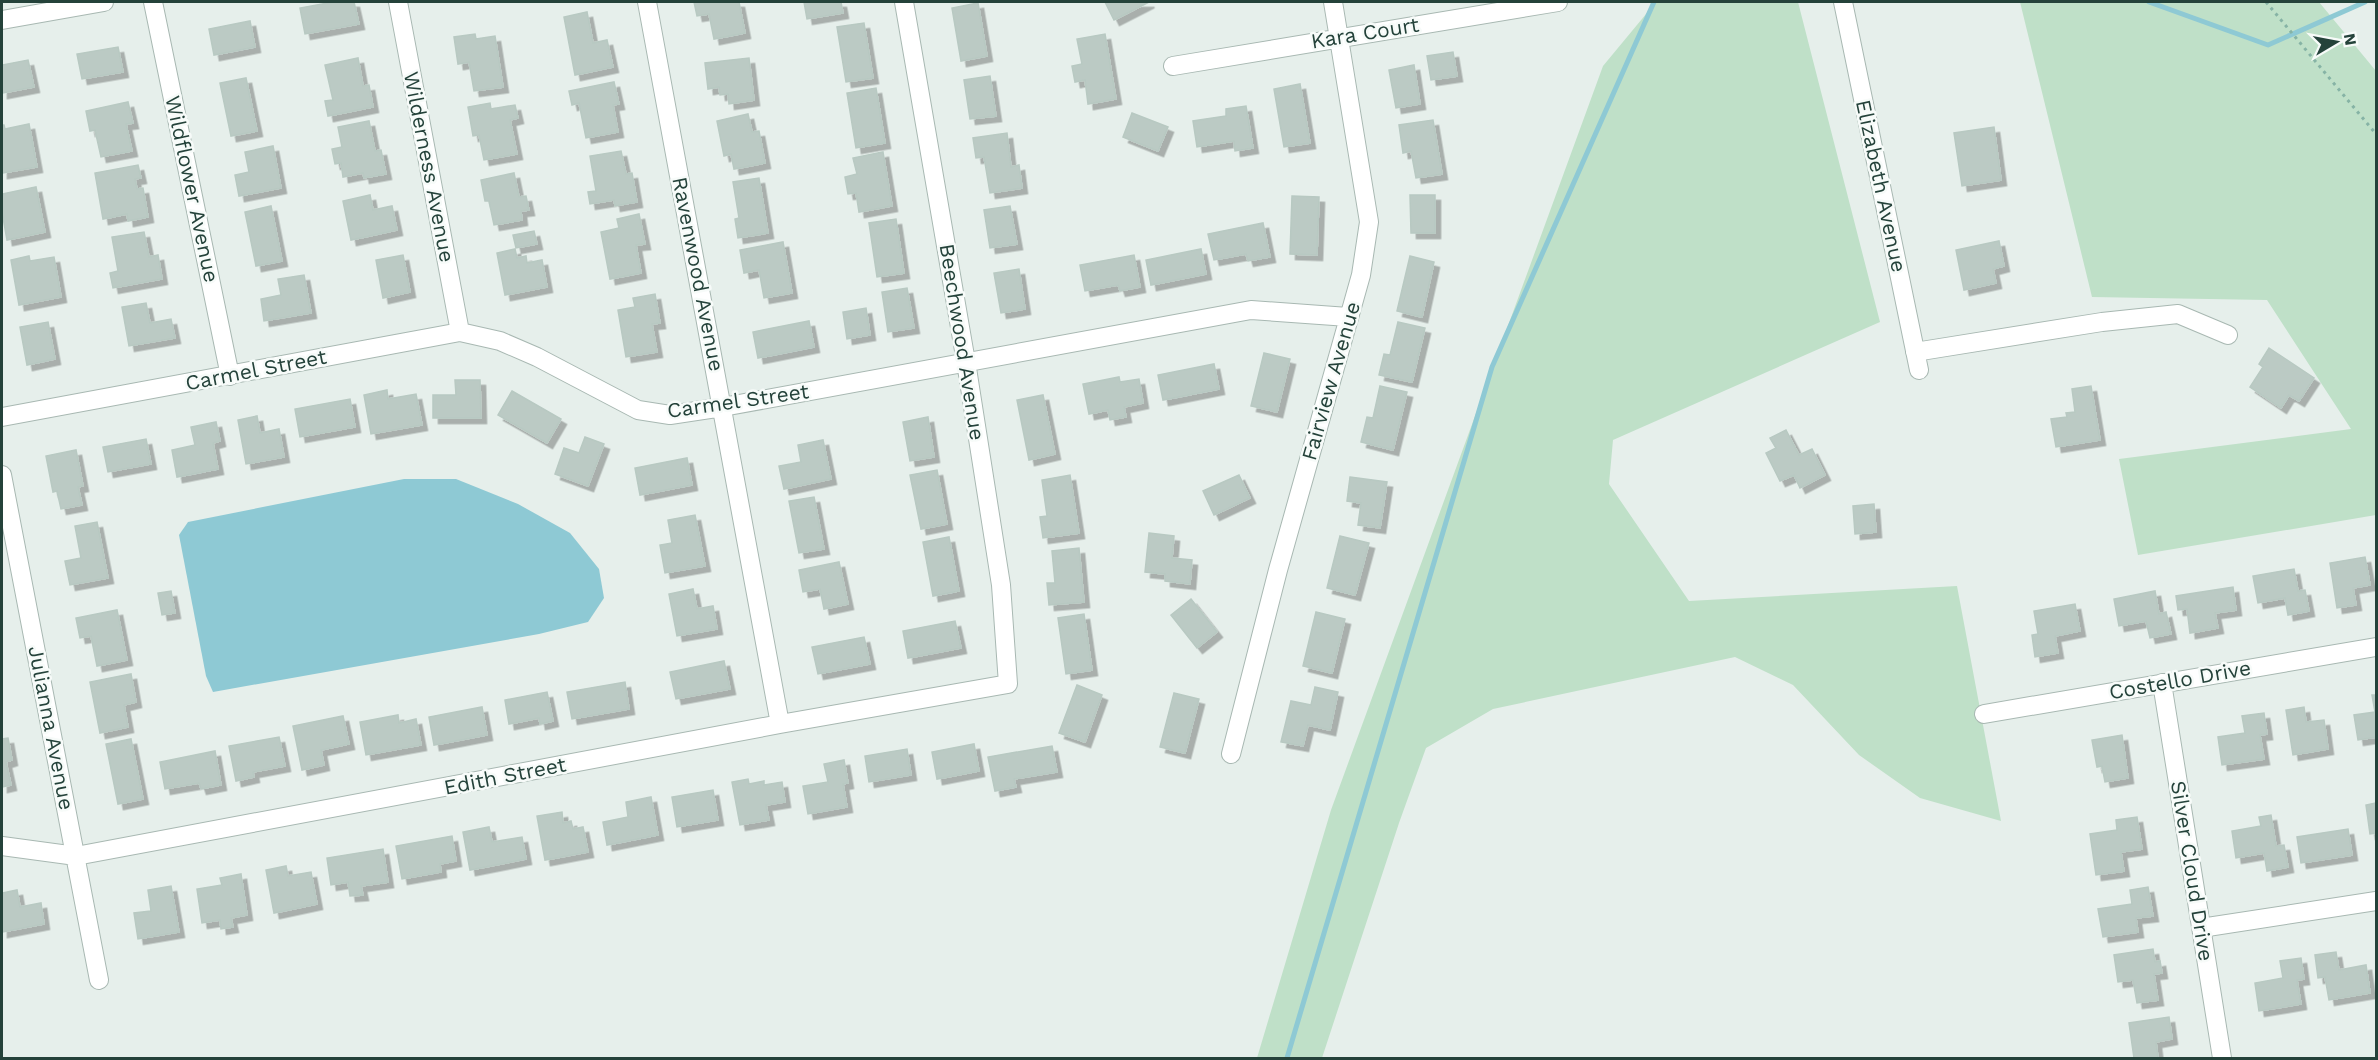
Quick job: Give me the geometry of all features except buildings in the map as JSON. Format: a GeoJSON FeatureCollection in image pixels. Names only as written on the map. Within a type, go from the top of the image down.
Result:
{"type":"FeatureCollection","features":[{"type":"Feature","properties":{"kind":"street"},"geometry":{"type":"LineString","coordinates":[[2,20],[104,2]]}},
{"type":"Feature","properties":{"kind":"street","name":"Wildflower Avenue"},"geometry":{"type":"LineString","coordinates":[[153,2],[230,376]]}},
{"type":"Feature","properties":{"kind":"street","name":"Wilderness Avenue"},"geometry":{"type":"LineString","coordinates":[[398,2],[460,332]]}},
{"type":"Feature","properties":{"kind":"street","name":"Ravenwood Avenue"},"geometry":{"type":"LineString","coordinates":[[647,2],[780,724]]}},
{"type":"Feature","properties":{"kind":"street","name":"Beechwood Avenue"},"geometry":{"type":"LineString","coordinates":[[904,2],[966,362],[1001,585],[1008,684]]}},
{"type":"Feature","properties":{"kind":"street","name":"Fairview Avenue"},"geometry":{"type":"LineString","coordinates":[[1231,754],[1278,570],[1361,275],[1369,222],[1333,2]]}},
{"type":"Feature","properties":{"kind":"street","name":"Kara Court"},"geometry":{"type":"LineString","coordinates":[[1173,66],[1558,2]]}},
{"type":"Feature","properties":{"kind":"street","name":"Elizabeth Avenue"},"geometry":{"type":"LineString","coordinates":[[1843,2],[1917,361],[2102,322],[2178,314],[2228,335]]}},
{"type":"Feature","properties":{"kind":"street","name":"Carmel Street"},"geometry":{"type":"LineString","coordinates":[[2,417],[460,332],[500,341],[537,357],[638,410],[670,415],[1251,310],[1348,317]]}},
{"type":"Feature","properties":{"kind":"street","name":"Julianna Avenue"},"geometry":{"type":"LineString","coordinates":[[2,475],[99,980]]}},
{"type":"Feature","properties":{"kind":"street","name":"Costello Drive"},"geometry":{"type":"LineString","coordinates":[[1983,714],[2376,647]]}},
{"type":"Feature","properties":{"kind":"street","name":"Silver Cloud Drive"},"geometry":{"type":"LineString","coordinates":[[2162,683],[2222,1059]]}},
{"type":"Feature","properties":{"kind":"street","name":"Edith Street"},"geometry":{"type":"LineString","coordinates":[[2,846],[76,856],[780,724],[1008,684]]}},
{"type":"Feature","properties":{"kind":"street"},"geometry":{"type":"LineString","coordinates":[[2201,928],[2376,901]]}},
{"type":"Feature","properties":{"kind":"path"},"geometry":{"type":"LineString","coordinates":[[2266,2],[2376,134]]}},
{"type":"Feature","properties":{"kind":"green space"},"geometry":{"type":"Polygon","coordinates":[[[1656,2],[1798,2],[1880,322],[1613,440],[1609,484],[1689,601],[1957,586],[2001,821],[1920,798],[1859,755],[1793,685],[1735,657],[1493,709],[1426,748],[1322,1058],[1257,1058],[1331,810],[1603,66],[1656,2]]]}},
{"type":"Feature","properties":{"kind":"green space"},"geometry":{"type":"Polygon","coordinates":[[[2020,2],[2319,2],[2376,71],[2376,515],[2138,555],[2119,459],[2351,429],[2267,300],[2092,297],[2020,2]]]}},
{"type":"Feature","properties":{"kind":"water"},"geometry":{"type":"Polygon","coordinates":[[[404,479],[456,479],[518,504],[570,533],[599,569],[604,598],[588,622],[539,634],[213,692],[206,676],[179,535],[188,522],[404,479]]]}},
{"type":"Feature","properties":{"kind":"waterway"},"geometry":{"type":"LineString","coordinates":[[1287,1058],[1492,367],[1654,2]]}},
{"type":"Feature","properties":{"kind":"waterway"},"geometry":{"type":"LineString","coordinates":[[2149,2],[2268,45],[2365,2]]}}]}
